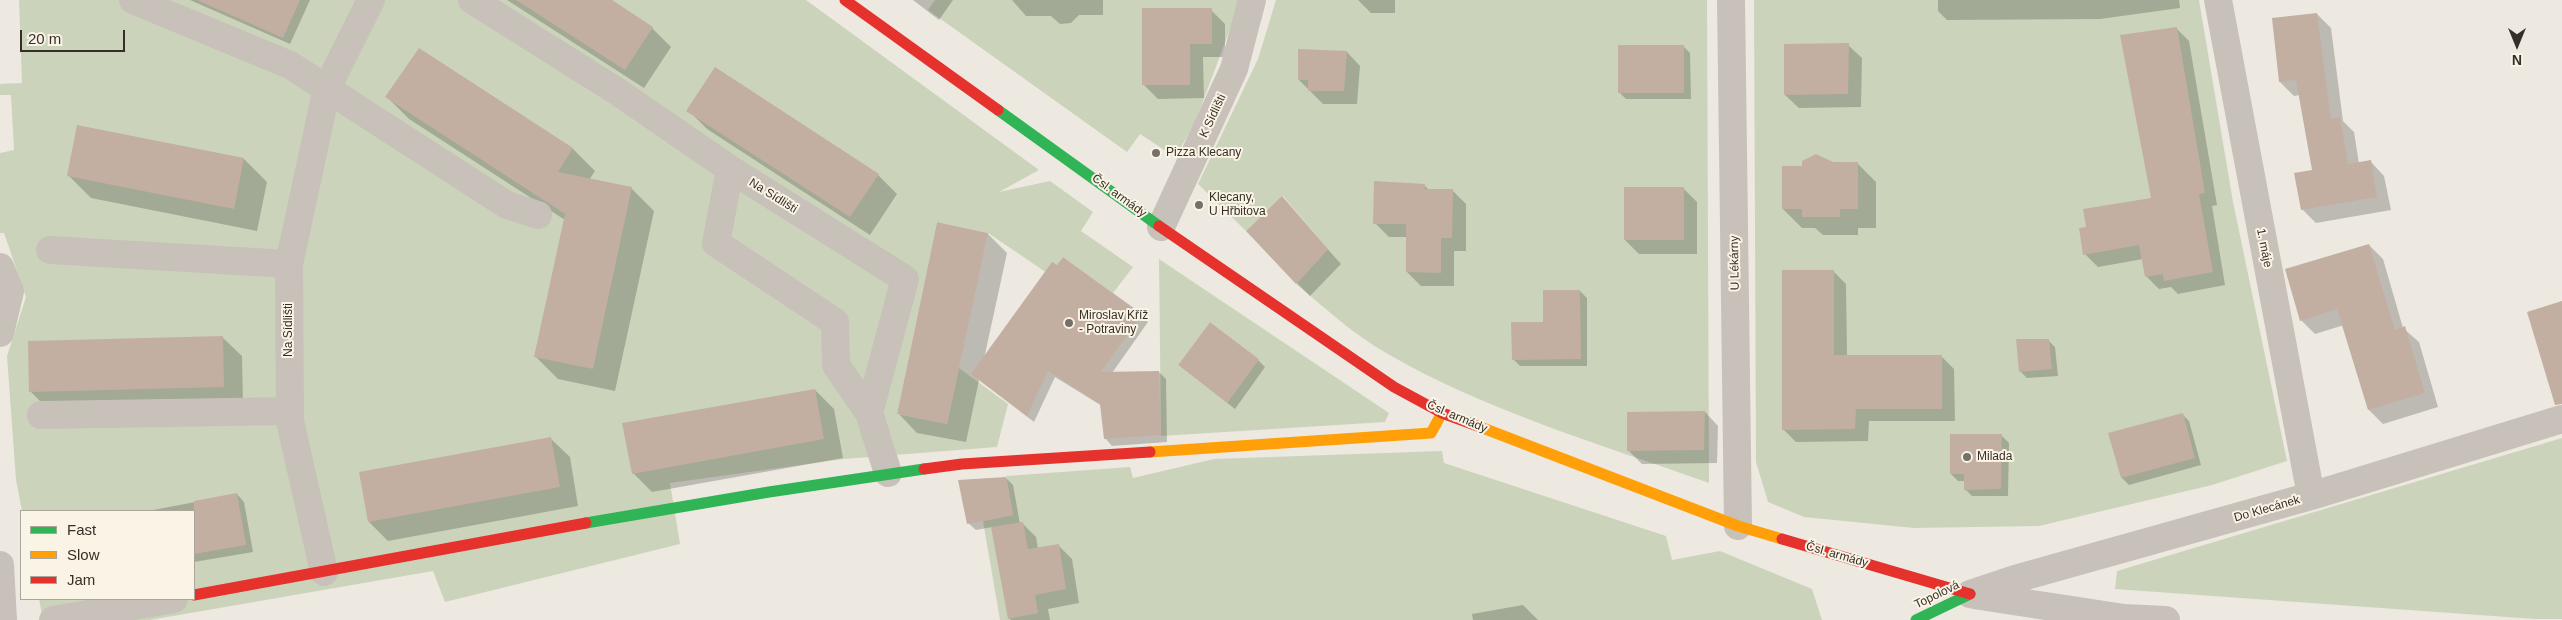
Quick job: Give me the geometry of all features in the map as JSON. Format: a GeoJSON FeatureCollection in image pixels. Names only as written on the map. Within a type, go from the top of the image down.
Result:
{"type":"FeatureCollection","features":[{"type":"Feature","properties":{"kind":"street"},"geometry":{"type":"LineString","coordinates":[[133,0],[290,65],[507,205],[538,215]]}},
{"type":"Feature","properties":{"kind":"street","name":"Na Sídlišti"},"geometry":{"type":"LineString","coordinates":[[324,572],[290,411],[289,264],[327,88],[372,0]]}},
{"type":"Feature","properties":{"kind":"street","name":"Na Sídlišti"},"geometry":{"type":"LineString","coordinates":[[472,0],[618,92],[730,169],[905,279],[868,413]]}},
{"type":"Feature","properties":{"kind":"street","name":"Čsl. armády"},"geometry":{"type":"LineString","coordinates":[[845,0],[1061,153],[1161,227],[1350,358],[1394,387],[1442,413],[1738,526],[1970,594],[2124,618],[2166,620]]}},
{"type":"Feature","properties":{"kind":"street","name":"K Sídlišti"},"geometry":{"type":"LineString","coordinates":[[1161,227],[1234,69],[1252,0]]}},
{"type":"Feature","properties":{"kind":"street","name":"U Lékárny"},"geometry":{"type":"LineString","coordinates":[[1731,0],[1738,526]]}},
{"type":"Feature","properties":{"kind":"street","name":"1. máje"},"geometry":{"type":"LineString","coordinates":[[2218,0],[2311,496]]}},
{"type":"Feature","properties":{"kind":"street"},"geometry":{"type":"LineString","coordinates":[[730,169],[716,242],[835,322],[836,365],[868,413],[888,473]]}},
{"type":"Feature","properties":{"kind":"street"},"geometry":{"type":"LineString","coordinates":[[50,250],[289,264]]}},
{"type":"Feature","properties":{"kind":"street"},"geometry":{"type":"LineString","coordinates":[[0,267],[10,291],[0,333]]}},
{"type":"Feature","properties":{"kind":"street"},"geometry":{"type":"LineString","coordinates":[[41,415],[290,411]]}},
{"type":"Feature","properties":{"kind":"street"},"geometry":{"type":"LineString","coordinates":[[195,595],[602,520],[888,473],[962,464],[1431,433],[1442,413]]}},
{"type":"Feature","properties":{"kind":"street","name":"Do Klecánek"},"geometry":{"type":"LineString","coordinates":[[1970,594],[2311,496],[2562,419]]}},
{"type":"Feature","properties":{"kind":"street"},"geometry":{"type":"LineString","coordinates":[[0,566],[3,620]]}},
{"type":"Feature","properties":{"kind":"street","name":"Topolová"},"geometry":{"type":"LineString","coordinates":[[1916,620],[1970,594]]}},
{"type":"Feature","properties":{"kind":"street"},"geometry":{"type":"LineString","coordinates":[[52,620],[168,600]]}},
{"type":"Feature","properties":{"kind":"green space"},"geometry":{"type":"Polygon","coordinates":[[[19,0],[806,0],[1039,170],[999,192],[1050,181],[1093,212],[1081,231],[1133,267],[1113,293],[1063,257],[1050,275],[988,233],[937,222],[897,414],[947,424],[959,368],[1008,404],[997,447],[844,459],[670,483],[680,544],[445,602],[433,571],[150,620],[43,620],[39,600],[195,600],[195,510],[22,510],[16,480],[7,356],[26,297],[4,233],[0,233],[0,153],[14,150],[11,95],[0,95],[0,84],[22,83],[19,0]]]}},
{"type":"Feature","properties":{"kind":"green space"},"geometry":{"type":"Polygon","coordinates":[[[935,0],[1241,0],[1194,125],[1175,157],[1140,134],[1127,152],[928,10],[935,0]]]}},
{"type":"Feature","properties":{"kind":"green space"},"geometry":{"type":"Polygon","coordinates":[[[1276,0],[1707,0],[1709,483],[1503,409],[1424,374],[1374,346],[1296,284],[1328,249],[1283,196],[1246,231],[1198,184],[1258,59],[1276,0]]]}},
{"type":"Feature","properties":{"kind":"green space"},"geometry":{"type":"Polygon","coordinates":[[[1754,0],[2199,0],[2233,202],[2287,461],[2212,485],[2039,526],[1914,528],[1804,517],[1768,502],[1756,462],[1754,0]]]}},
{"type":"Feature","properties":{"kind":"green space"},"geometry":{"type":"Polygon","coordinates":[[[1159,259],[1389,413],[1385,422],[1161,436],[1159,259]],[[1210,322],[1178,365],[1227,403],[1259,359],[1210,322]]]}},
{"type":"Feature","properties":{"kind":"green space"},"geometry":{"type":"Polygon","coordinates":[[[2562,438],[2562,619],[2535,619],[2115,589],[2117,571],[2562,438]]]}},
{"type":"Feature","properties":{"kind":"green space"},"geometry":{"type":"Polygon","coordinates":[[[1442,451],[1444,463],[1666,536],[1672,560],[1720,551],[1812,589],[1822,620],[1000,620],[983,521],[1013,515],[1006,476],[1130,467],[1133,478],[1214,459],[1442,451]]]}},
{"type":"Feature","properties":{"kind":"building"},"geometry":{"type":"Polygon","coordinates":[[[197,0],[300,0],[283,38],[197,0]]]}},
{"type":"Feature","properties":{"kind":"building"},"geometry":{"type":"Polygon","coordinates":[[[516,0],[612,0],[653,27],[625,70],[516,0]]]}},
{"type":"Feature","properties":{"kind":"building"},"geometry":{"type":"Polygon","coordinates":[[[1142,8],[1212,8],[1212,44],[1190,44],[1190,85],[1142,85],[1142,8]]]}},
{"type":"Feature","properties":{"kind":"building"},"geometry":{"type":"Polygon","coordinates":[[[2317,13],[2331,119],[2340,117],[2348,164],[2371,160],[2377,197],[2301,210],[2294,173],[2312,170],[2296,80],[2279,82],[2272,18],[2317,13]]]}},
{"type":"Feature","properties":{"kind":"building"},"geometry":{"type":"Polygon","coordinates":[[[2177,27],[2205,193],[2199,194],[2213,272],[2164,281],[2163,274],[2145,277],[2139,245],[2083,255],[2079,228],[2086,227],[2083,209],[2151,198],[2120,35],[2177,27]]]}},
{"type":"Feature","properties":{"kind":"building"},"geometry":{"type":"Polygon","coordinates":[[[1849,43],[1848,94],[1784,95],[1784,44],[1849,43]]]}},
{"type":"Feature","properties":{"kind":"building"},"geometry":{"type":"Polygon","coordinates":[[[1618,45],[1684,45],[1684,93],[1618,93],[1618,45]]]}},
{"type":"Feature","properties":{"kind":"building"},"geometry":{"type":"Polygon","coordinates":[[[419,48],[573,148],[558,172],[632,187],[593,369],[534,357],[565,214],[385,97],[419,48]]]}},
{"type":"Feature","properties":{"kind":"building"},"geometry":{"type":"Polygon","coordinates":[[[1298,49],[1347,51],[1344,91],[1308,91],[1308,80],[1298,80],[1298,49]]]}},
{"type":"Feature","properties":{"kind":"building"},"geometry":{"type":"Polygon","coordinates":[[[715,67],[879,174],[850,217],[686,111],[715,67]]]}},
{"type":"Feature","properties":{"kind":"building"},"geometry":{"type":"Polygon","coordinates":[[[77,125],[244,158],[234,209],[67,176],[77,125]]]}},
{"type":"Feature","properties":{"kind":"building"},"geometry":{"type":"Polygon","coordinates":[[[1816,154],[1833,162],[1858,162],[1858,209],[1840,209],[1840,217],[1802,217],[1802,209],[1782,209],[1782,166],[1802,166],[1802,161],[1816,154]]]}},
{"type":"Feature","properties":{"kind":"building"},"geometry":{"type":"Polygon","coordinates":[[[1374,181],[1425,184],[1425,189],[1453,189],[1452,238],[1441,238],[1441,273],[1406,272],[1406,224],[1373,224],[1374,181]]]}},
{"type":"Feature","properties":{"kind":"building"},"geometry":{"type":"Polygon","coordinates":[[[1624,187],[1684,187],[1684,240],[1624,240],[1624,187]]]}},
{"type":"Feature","properties":{"kind":"building"},"geometry":{"type":"Polygon","coordinates":[[[1282,196],[1328,249],[1296,284],[1246,231],[1282,196]]]}},
{"type":"Feature","properties":{"kind":"building"},"geometry":{"type":"Polygon","coordinates":[[[937,222],[988,233],[947,424],[897,414],[937,222]]]}},
{"type":"Feature","properties":{"kind":"building"},"geometry":{"type":"Polygon","coordinates":[[[2369,244],[2395,330],[2405,326],[2425,393],[2368,410],[2337,309],[2300,321],[2285,269],[2369,244]]]}},
{"type":"Feature","properties":{"kind":"building"},"geometry":{"type":"Polygon","coordinates":[[[1063,257],[1142,314],[1101,372],[1159,371],[1161,435],[1104,439],[1100,404],[1048,371],[1027,416],[971,374],[1052,262],[1057,265],[1063,257]]]}},
{"type":"Feature","properties":{"kind":"building"},"geometry":{"type":"Polygon","coordinates":[[[1782,270],[1834,270],[1834,355],[1942,355],[1942,409],[1856,409],[1855,429],[1782,430],[1782,270]]]}},
{"type":"Feature","properties":{"kind":"building"},"geometry":{"type":"Polygon","coordinates":[[[1543,290],[1580,290],[1581,359],[1512,360],[1511,322],[1543,322],[1543,290]]]}},
{"type":"Feature","properties":{"kind":"building"},"geometry":{"type":"Polygon","coordinates":[[[2562,301],[2562,404],[2555,405],[2527,312],[2562,301]]]}},
{"type":"Feature","properties":{"kind":"building"},"geometry":{"type":"Polygon","coordinates":[[[1210,322],[1259,359],[1227,403],[1178,365],[1210,322]]]}},
{"type":"Feature","properties":{"kind":"building"},"geometry":{"type":"Polygon","coordinates":[[[223,336],[224,387],[29,392],[28,341],[223,336]]]}},
{"type":"Feature","properties":{"kind":"building"},"geometry":{"type":"Polygon","coordinates":[[[2016,339],[2049,339],[2052,369],[2019,372],[2016,339]]]}},
{"type":"Feature","properties":{"kind":"building"},"geometry":{"type":"Polygon","coordinates":[[[815,389],[824,439],[632,474],[622,423],[815,389]]]}},
{"type":"Feature","properties":{"kind":"building"},"geometry":{"type":"Polygon","coordinates":[[[1705,411],[1704,450],[1627,451],[1627,412],[1705,411]]]}},
{"type":"Feature","properties":{"kind":"building"},"geometry":{"type":"Polygon","coordinates":[[[2183,413],[2195,458],[2121,478],[2108,433],[2183,413]]]}},
{"type":"Feature","properties":{"kind":"building"},"geometry":{"type":"Polygon","coordinates":[[[1950,434],[2002,434],[2001,489],[1964,490],[1964,474],[1950,474],[1950,434]]]}},
{"type":"Feature","properties":{"kind":"building"},"geometry":{"type":"Polygon","coordinates":[[[551,437],[560,487],[368,522],[359,472],[551,437]]]}},
{"type":"Feature","properties":{"kind":"building"},"geometry":{"type":"Polygon","coordinates":[[[1006,477],[1013,515],[967,524],[958,480],[1006,477]]]}},
{"type":"Feature","properties":{"kind":"building"},"geometry":{"type":"Polygon","coordinates":[[[237,493],[246,545],[195,554],[194,501],[237,493]]]}},
{"type":"Feature","properties":{"kind":"building"},"geometry":{"type":"Polygon","coordinates":[[[1023,522],[1028,549],[1059,544],[1066,589],[1035,595],[1038,613],[1008,619],[991,527],[1023,522]]]}},
{"type":"Feature","properties":{"kind":"traffic: fast"},"geometry":{"type":"LineString","coordinates":[[998,110],[1159,226]]}},
{"type":"Feature","properties":{"kind":"traffic: fast"},"geometry":{"type":"LineString","coordinates":[[586,523],[769,492],[924,469]]}},
{"type":"Feature","properties":{"kind":"traffic: fast"},"geometry":{"type":"LineString","coordinates":[[1916,620],[1970,594]]}},
{"type":"Feature","properties":{"kind":"traffic: slow"},"geometry":{"type":"LineString","coordinates":[[1150,452],[1431,433],[1442,413]]}},
{"type":"Feature","properties":{"kind":"traffic: slow"},"geometry":{"type":"LineString","coordinates":[[1475,425],[1738,526],[1782,539]]}},
{"type":"Feature","properties":{"kind":"traffic: jam"},"geometry":{"type":"LineString","coordinates":[[845,0],[998,110]]}},
{"type":"Feature","properties":{"kind":"traffic: jam"},"geometry":{"type":"LineString","coordinates":[[1159,226],[1394,387],[1442,413],[1475,425]]}},
{"type":"Feature","properties":{"kind":"traffic: jam"},"geometry":{"type":"LineString","coordinates":[[924,469],[962,464],[1150,452]]}},
{"type":"Feature","properties":{"kind":"traffic: jam"},"geometry":{"type":"LineString","coordinates":[[195,595],[586,523]]}},
{"type":"Feature","properties":{"kind":"traffic: jam"},"geometry":{"type":"LineString","coordinates":[[1782,539],[1970,594]]}},
{"type":"Feature","properties":{"kind":"place","name":"Pizza Klecany"},"geometry":{"type":"Point","coordinates":[1156,153]}},
{"type":"Feature","properties":{"kind":"place","name":"Klecany, U Hřbitova"},"geometry":{"type":"Point","coordinates":[1199,205]}},
{"type":"Feature","properties":{"kind":"place","name":"Miroslav Kříž - Potraviny"},"geometry":{"type":"Point","coordinates":[1069,323]}},
{"type":"Feature","properties":{"kind":"place","name":"Milada"},"geometry":{"type":"Point","coordinates":[1967,457]}}]}
